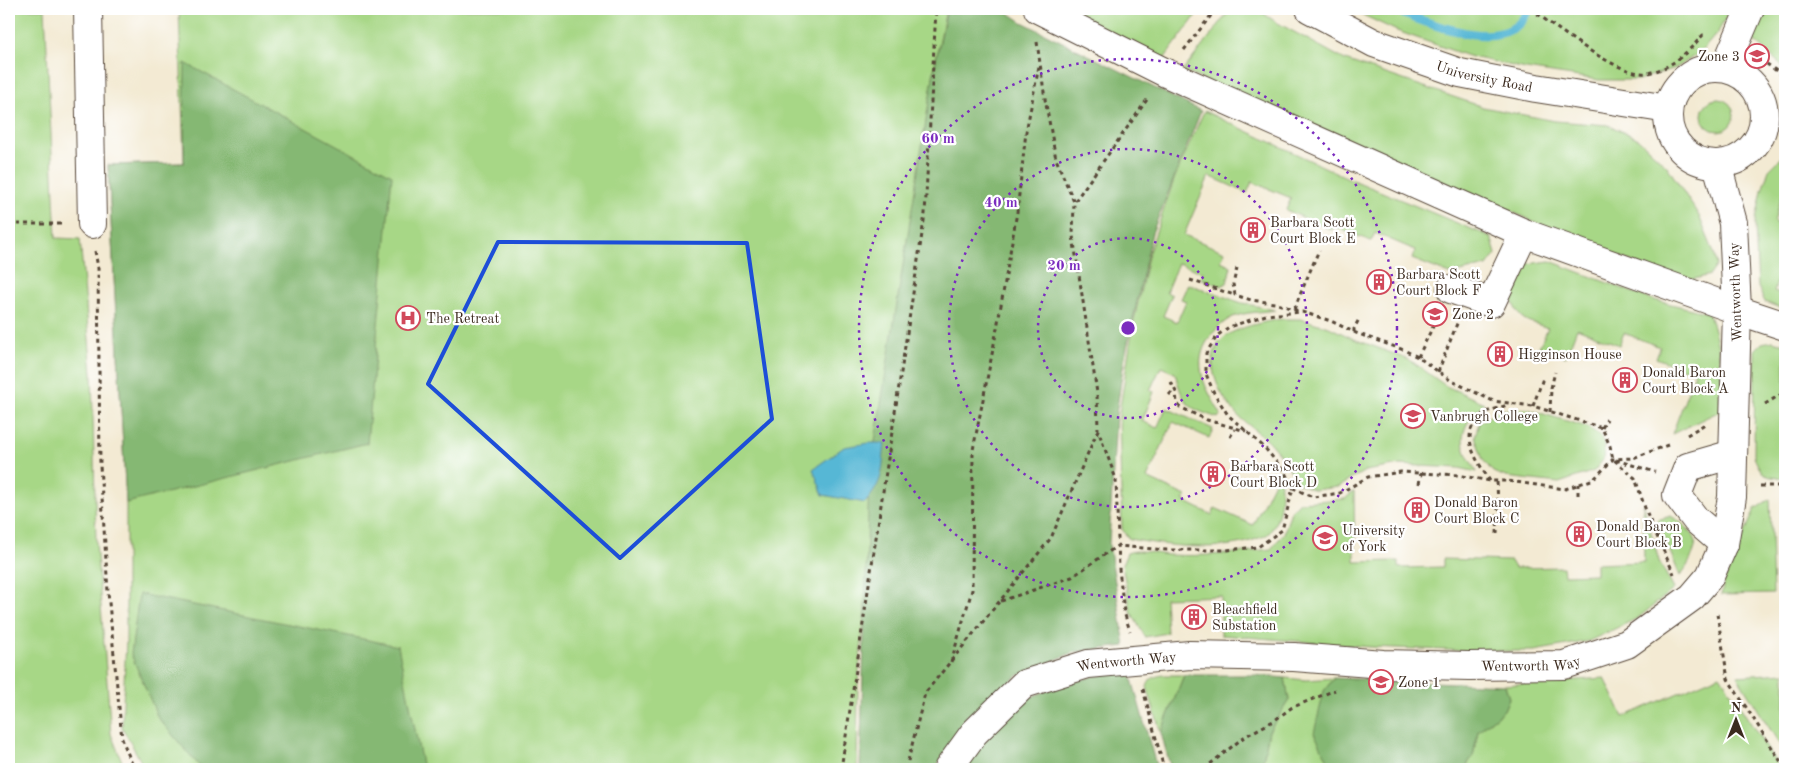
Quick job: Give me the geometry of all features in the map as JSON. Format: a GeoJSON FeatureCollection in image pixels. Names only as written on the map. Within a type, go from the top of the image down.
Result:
{"type":"FeatureCollection","features":[{"type":"Feature","properties":{"kind":"street"},"geometry":{"type":"LineString","coordinates":[[88,9],[92,224]]}},
{"type":"Feature","properties":{"kind":"street"},"geometry":{"type":"LineString","coordinates":[[1038,9],[1166,73],[1524,233],[1785,326]]}},
{"type":"Feature","properties":{"kind":"street","name":"University Road"},"geometry":{"type":"LineString","coordinates":[[1310,9],[1374,43],[1460,73],[1536,88],[1668,109]]}},
{"type":"Feature","properties":{"kind":"street"},"geometry":{"type":"LineString","coordinates":[[1724,68],[1750,9]]}},
{"type":"Feature","properties":{"kind":"street"},"geometry":{"type":"LineString","coordinates":[[1706,68],[1724,68],[1740,74],[1775,109],[1763,127],[1758,140],[1749,151],[1735,160],[1716,164],[1700,161],[1682,149],[1672,135],[1668,109],[1674,93],[1690,75],[1706,68]]}},
{"type":"Feature","properties":{"kind":"street","name":"Wentworth Way"},"geometry":{"type":"LineString","coordinates":[[948,769],[974,733],[1024,684],[1088,664],[1190,655],[1294,657],[1383,664],[1470,666],[1564,665],[1627,644],[1692,597],[1710,576],[1724,544],[1732,497],[1737,310],[1733,224],[1716,164]]}},
{"type":"Feature","properties":{"kind":"street"},"geometry":{"type":"LineString","coordinates":[[1460,292],[1491,303],[1524,233]]}},
{"type":"Feature","properties":{"kind":"street"},"geometry":{"type":"LineString","coordinates":[[1724,544],[1696,520],[1677,495],[1688,467],[1733,454]]}},
{"type":"Feature","properties":{"kind":"path"},"geometry":{"type":"LineString","coordinates":[[841,769],[925,214],[936,9]]}},
{"type":"Feature","properties":{"kind":"path"},"geometry":{"type":"LineString","coordinates":[[1074,202],[1166,73],[1216,9]]}},
{"type":"Feature","properties":{"kind":"path"},"geometry":{"type":"LineString","coordinates":[[1531,9],[1568,36],[1621,68],[1645,73],[1669,66],[1689,51],[1703,36],[1734,43],[1773,67],[1785,77]]}},
{"type":"Feature","properties":{"kind":"path"},"geometry":{"type":"LineString","coordinates":[[1036,35],[1056,159],[1074,202],[1073,236],[1097,393],[1098,430],[1116,479],[1117,546],[1124,612],[1164,769]]}},
{"type":"Feature","properties":{"kind":"path"},"geometry":{"type":"LineString","coordinates":[[951,662],[972,590],[973,450],[996,334],[1017,212],[1026,132],[1039,62]]}},
{"type":"Feature","properties":{"kind":"path"},"geometry":{"type":"LineString","coordinates":[[9,224],[92,224],[98,268],[100,465],[108,592],[122,739],[134,769]]}},
{"type":"Feature","properties":{"kind":"path"},"geometry":{"type":"LineString","coordinates":[[1294,309],[1319,250]]}},
{"type":"Feature","properties":{"kind":"path"},"geometry":{"type":"LineString","coordinates":[[1235,295],[1233,284],[1237,268]]}},
{"type":"Feature","properties":{"kind":"path"},"geometry":{"type":"LineString","coordinates":[[1190,280],[1251,300],[1275,303],[1331,321],[1355,333],[1404,350],[1418,357],[1450,380],[1493,402],[1533,406],[1602,428],[1610,446],[1613,459],[1635,478],[1647,514],[1675,576],[1692,597]]}},
{"type":"Feature","properties":{"kind":"path"},"geometry":{"type":"LineString","coordinates":[[1418,357],[1460,292]]}},
{"type":"Feature","properties":{"kind":"path"},"geometry":{"type":"LineString","coordinates":[[1438,372],[1460,292]]}},
{"type":"Feature","properties":{"kind":"path"},"geometry":{"type":"LineString","coordinates":[[1302,312],[1266,315],[1229,327],[1218,335],[1206,353],[1206,374],[1214,394],[1228,415],[1264,447],[1279,465],[1293,488],[1313,497],[1340,493],[1368,477],[1401,472],[1458,475],[1490,481],[1565,489],[1594,479],[1613,459],[1633,458],[1671,443]]}},
{"type":"Feature","properties":{"kind":"path"},"geometry":{"type":"LineString","coordinates":[[1355,333],[1354,329],[1359,319]]}},
{"type":"Feature","properties":{"kind":"path"},"geometry":{"type":"LineString","coordinates":[[1550,412],[1551,388],[1555,372]]}},
{"type":"Feature","properties":{"kind":"path"},"geometry":{"type":"LineString","coordinates":[[1533,406],[1542,380],[1538,380]]}},
{"type":"Feature","properties":{"kind":"path"},"geometry":{"type":"LineString","coordinates":[[1171,382],[1180,408],[1207,420],[1246,431]]}},
{"type":"Feature","properties":{"kind":"path"},"geometry":{"type":"LineString","coordinates":[[1169,395],[1175,390]]}},
{"type":"Feature","properties":{"kind":"path"},"geometry":{"type":"LineString","coordinates":[[1684,436],[1716,419],[1750,413],[1785,392]]}},
{"type":"Feature","properties":{"kind":"path"},"geometry":{"type":"LineString","coordinates":[[1490,481],[1471,447],[1470,434],[1474,424],[1483,413],[1500,409],[1508,404]]}},
{"type":"Feature","properties":{"kind":"path"},"geometry":{"type":"LineString","coordinates":[[1602,428],[1606,419]]}},
{"type":"Feature","properties":{"kind":"path"},"geometry":{"type":"LineString","coordinates":[[1230,437],[1236,429]]}},
{"type":"Feature","properties":{"kind":"path"},"geometry":{"type":"LineString","coordinates":[[907,769],[925,693],[1051,538],[1098,430]]}},
{"type":"Feature","properties":{"kind":"path"},"geometry":{"type":"LineString","coordinates":[[1613,459],[1683,481]]}},
{"type":"Feature","properties":{"kind":"path"},"geometry":{"type":"LineString","coordinates":[[1419,484],[1421,472]]}},
{"type":"Feature","properties":{"kind":"path"},"geometry":{"type":"LineString","coordinates":[[1782,486],[1782,478],[1785,478]]}},
{"type":"Feature","properties":{"kind":"path"},"geometry":{"type":"LineString","coordinates":[[1496,534],[1498,508],[1497,481]]}},
{"type":"Feature","properties":{"kind":"path"},"geometry":{"type":"LineString","coordinates":[[1578,484],[1578,495]]}},
{"type":"Feature","properties":{"kind":"path"},"geometry":{"type":"LineString","coordinates":[[1000,601],[1072,577],[1117,546],[1167,550],[1226,550],[1258,547],[1282,530],[1293,488]]}},
{"type":"Feature","properties":{"kind":"path"},"geometry":{"type":"LineString","coordinates":[[1716,611],[1728,679],[1785,768]]}},
{"type":"Feature","properties":{"kind":"path"},"geometry":{"type":"LineString","coordinates":[[1204,769],[1244,737],[1275,720],[1291,708],[1342,688]]}},
{"type":"Feature","properties":{"kind":"highlighted area"},"geometry":{"type":"Polygon","coordinates":[[[498,242],[747,243],[772,419],[620,558],[428,384],[498,242]]]}},
{"type":"Feature","properties":{"kind":"green space"},"geometry":{"type":"Polygon","coordinates":[[[9,9],[45,9],[56,238],[80,239],[92,373],[96,542],[111,734],[125,769],[9,769],[9,9]]]}},
{"type":"Feature","properties":{"kind":"green space","name":"The Retreat"},"geometry":{"type":"Polygon","coordinates":[[[179,9],[946,9],[935,64],[887,380],[858,682],[857,769],[145,769],[122,727],[126,640],[126,503],[108,165],[184,163],[179,9]]]}},
{"type":"Feature","properties":{"kind":"green space"},"geometry":{"type":"Polygon","coordinates":[[[947,9],[1003,9],[1022,22],[1201,111],[1152,233],[1124,361],[1116,415],[1109,544],[1125,646],[1074,652],[1019,675],[967,716],[935,769],[860,769],[869,479],[935,64],[947,9]]]}},
{"type":"Feature","properties":{"kind":"green space"},"geometry":{"type":"Polygon","coordinates":[[[1065,9],[1201,9],[1164,59],[1065,9]]]}},
{"type":"Feature","properties":{"kind":"green space"},"geometry":{"type":"Polygon","coordinates":[[[1231,9],[1257,9],[1276,22],[1345,60],[1483,107],[1555,121],[1608,125],[1637,138],[1667,166],[1699,216],[1717,265],[1710,275],[1683,282],[1552,229],[1183,71],[1231,9]]]}},
{"type":"Feature","properties":{"kind":"green space"},"geometry":{"type":"Polygon","coordinates":[[[1350,9],[1731,9],[1718,32],[1702,51],[1676,68],[1638,80],[1599,80],[1526,69],[1468,56],[1397,31],[1350,9]]]}},
{"type":"Feature","properties":{"kind":"green space"},"geometry":{"type":"Polygon","coordinates":[[[1761,9],[1785,9],[1785,68],[1754,41],[1755,25],[1761,9]]]}},
{"type":"Feature","properties":{"kind":"green space"},"geometry":{"type":"Polygon","coordinates":[[[185,63],[392,175],[367,443],[126,503],[108,165],[184,163],[185,63]]]}},
{"type":"Feature","properties":{"kind":"green space"},"geometry":{"type":"Polygon","coordinates":[[[1718,99],[1724,100],[1729,104],[1733,109],[1733,121],[1729,126],[1724,130],[1718,131],[1712,130],[1707,126],[1703,121],[1702,115],[1703,109],[1707,104],[1712,100],[1718,99]]]}},
{"type":"Feature","properties":{"kind":"green space"},"geometry":{"type":"Polygon","coordinates":[[[1204,111],[1348,178],[1491,237],[1496,254],[1487,266],[1450,274],[1412,259],[1415,250],[1375,233],[1371,241],[1334,227],[1332,230],[1286,210],[1291,198],[1252,182],[1247,193],[1209,176],[1184,235],[1225,252],[1221,261],[1231,266],[1227,283],[1221,286],[1202,279],[1202,272],[1178,263],[1166,292],[1172,295],[1163,316],[1177,322],[1186,301],[1181,299],[1188,284],[1242,303],[1275,310],[1233,317],[1215,331],[1204,347],[1201,357],[1202,376],[1221,414],[1218,418],[1199,411],[1188,404],[1181,392],[1175,373],[1161,367],[1150,390],[1154,392],[1142,421],[1157,428],[1166,408],[1213,429],[1209,438],[1173,422],[1147,478],[1186,496],[1184,501],[1212,515],[1215,508],[1253,525],[1280,469],[1281,494],[1277,518],[1274,526],[1266,535],[1244,543],[1195,547],[1129,539],[1122,529],[1119,414],[1133,325],[1149,252],[1175,177],[1204,111]]]}},
{"type":"Feature","properties":{"kind":"green space"},"geometry":{"type":"Polygon","coordinates":[[[1785,154],[1785,186],[1774,222],[1785,228],[1785,259],[1774,291],[1785,295],[1785,310],[1765,302],[1758,287],[1755,224],[1762,190],[1769,170],[1785,154]]]}},
{"type":"Feature","properties":{"kind":"green space"},"geometry":{"type":"Polygon","coordinates":[[[1550,261],[1650,299],[1708,313],[1713,325],[1718,349],[1722,410],[1672,434],[1695,373],[1656,358],[1660,347],[1624,333],[1619,345],[1577,328],[1566,357],[1539,347],[1548,328],[1520,316],[1511,297],[1527,264],[1550,261]]]}},
{"type":"Feature","properties":{"kind":"green space"},"geometry":{"type":"Polygon","coordinates":[[[1281,319],[1301,319],[1329,327],[1354,339],[1402,357],[1414,363],[1446,386],[1484,403],[1470,419],[1463,436],[1466,453],[1477,472],[1459,468],[1400,465],[1365,471],[1338,487],[1314,490],[1298,483],[1278,452],[1241,419],[1226,401],[1213,369],[1213,358],[1216,348],[1222,339],[1245,327],[1281,319]]]}},
{"type":"Feature","properties":{"kind":"green space"},"geometry":{"type":"Polygon","coordinates":[[[1772,341],[1785,344],[1785,477],[1773,477],[1765,474],[1759,468],[1754,457],[1755,350],[1762,343],[1772,341]]]}},
{"type":"Feature","properties":{"kind":"green space"},"geometry":{"type":"Polygon","coordinates":[[[1527,409],[1587,427],[1599,435],[1605,445],[1603,460],[1594,471],[1559,483],[1506,477],[1493,472],[1483,460],[1475,436],[1479,423],[1500,410],[1527,409]]]}},
{"type":"Feature","properties":{"kind":"green space"},"geometry":{"type":"Polygon","coordinates":[[[1354,491],[1355,562],[1399,561],[1399,568],[1443,567],[1443,559],[1511,561],[1515,568],[1563,567],[1564,575],[1596,574],[1596,564],[1644,562],[1643,504],[1659,561],[1674,589],[1638,618],[1589,641],[1534,651],[1471,651],[1371,647],[1221,635],[1221,596],[1165,598],[1167,633],[1145,637],[1131,612],[1122,565],[1127,553],[1142,551],[1169,555],[1194,555],[1271,549],[1284,533],[1291,511],[1300,502],[1345,499],[1354,491]]]}},
{"type":"Feature","properties":{"kind":"green space"},"geometry":{"type":"Polygon","coordinates":[[[1770,499],[1773,594],[1721,595],[1724,582],[1755,509],[1770,499]]]}},
{"type":"Feature","properties":{"kind":"green space"},"geometry":{"type":"Polygon","coordinates":[[[1671,516],[1688,529],[1695,539],[1693,553],[1680,576],[1657,520],[1671,516]]]}},
{"type":"Feature","properties":{"kind":"green space"},"geometry":{"type":"Polygon","coordinates":[[[139,594],[398,646],[423,769],[202,769],[158,718],[131,654],[139,594]]]}},
{"type":"Feature","properties":{"kind":"green space"},"geometry":{"type":"Polygon","coordinates":[[[1130,672],[1157,769],[965,769],[976,750],[1026,699],[1051,689],[1095,676],[1130,672]]]}},
{"type":"Feature","properties":{"kind":"green space"},"geometry":{"type":"Polygon","coordinates":[[[1785,673],[1785,753],[1737,676],[1785,673]]]}},
{"type":"Feature","properties":{"kind":"green space"},"geometry":{"type":"Polygon","coordinates":[[[1164,675],[1184,675],[1161,733],[1147,687],[1154,678],[1164,675]]]}},
{"type":"Feature","properties":{"kind":"green space"},"geometry":{"type":"Polygon","coordinates":[[[1184,675],[1254,675],[1285,678],[1289,700],[1269,731],[1262,765],[1277,769],[1171,769],[1161,733],[1184,675]]]}},
{"type":"Feature","properties":{"kind":"green space"},"geometry":{"type":"Polygon","coordinates":[[[1720,675],[1780,769],[1464,769],[1473,756],[1478,731],[1504,710],[1509,698],[1505,685],[1605,678],[1623,717],[1720,675]]]}},
{"type":"Feature","properties":{"kind":"green space"},"geometry":{"type":"Polygon","coordinates":[[[1285,678],[1306,680],[1334,678],[1324,691],[1330,764],[1361,763],[1410,767],[1414,769],[1280,769],[1263,761],[1269,731],[1289,700],[1285,678]]]}},
{"type":"Feature","properties":{"kind":"green space"},"geometry":{"type":"Polygon","coordinates":[[[1334,678],[1505,685],[1509,698],[1504,710],[1478,731],[1473,756],[1464,769],[1414,769],[1410,767],[1361,763],[1330,764],[1314,733],[1324,691],[1334,678]]]}},
{"type":"Feature","properties":{"kind":"water"},"geometry":{"type":"Polygon","coordinates":[[[869,443],[885,443],[879,482],[865,503],[823,495],[813,469],[844,447],[869,443]]]}},
{"type":"Feature","properties":{"kind":"waterway"},"geometry":{"type":"LineString","coordinates":[[1404,14],[1451,30],[1487,35],[1503,33],[1516,26],[1526,14]]}},
{"type":"Feature","properties":{"kind":"place","name":"Zone 3"},"geometry":{"type":"Point","coordinates":[1757,56]}},
{"type":"Feature","properties":{"kind":"place","name":"Barbara Scott Court Block E"},"geometry":{"type":"Point","coordinates":[1253,230]}},
{"type":"Feature","properties":{"kind":"place","name":"Barbara Scott Court Block F"},"geometry":{"type":"Point","coordinates":[1379,282]}},
{"type":"Feature","properties":{"kind":"place","name":"Zone 2"},"geometry":{"type":"Point","coordinates":[1435,314]}},
{"type":"Feature","properties":{"kind":"place","name":"The Retreat"},"geometry":{"type":"Point","coordinates":[408,318]}},
{"type":"Feature","properties":{"kind":"place","name":"Higginson House"},"geometry":{"type":"Point","coordinates":[1500,354]}},
{"type":"Feature","properties":{"kind":"place","name":"Donald Baron Court Block A"},"geometry":{"type":"Point","coordinates":[1625,380]}},
{"type":"Feature","properties":{"kind":"place","name":"Vanbrugh College"},"geometry":{"type":"Point","coordinates":[1413,416]}},
{"type":"Feature","properties":{"kind":"place","name":"Barbara Scott Court Block D"},"geometry":{"type":"Point","coordinates":[1213,474]}},
{"type":"Feature","properties":{"kind":"place","name":"Donald Baron Court Block C"},"geometry":{"type":"Point","coordinates":[1417,510]}},
{"type":"Feature","properties":{"kind":"place","name":"Donald Baron Court Block B"},"geometry":{"type":"Point","coordinates":[1579,534]}},
{"type":"Feature","properties":{"kind":"place","name":"University of York"},"geometry":{"type":"Point","coordinates":[1325,538]}},
{"type":"Feature","properties":{"kind":"place","name":"Bleachfield Substation"},"geometry":{"type":"Point","coordinates":[1194,617]}},
{"type":"Feature","properties":{"kind":"place","name":"Zone 1"},"geometry":{"type":"Point","coordinates":[1381,682]}}]}
